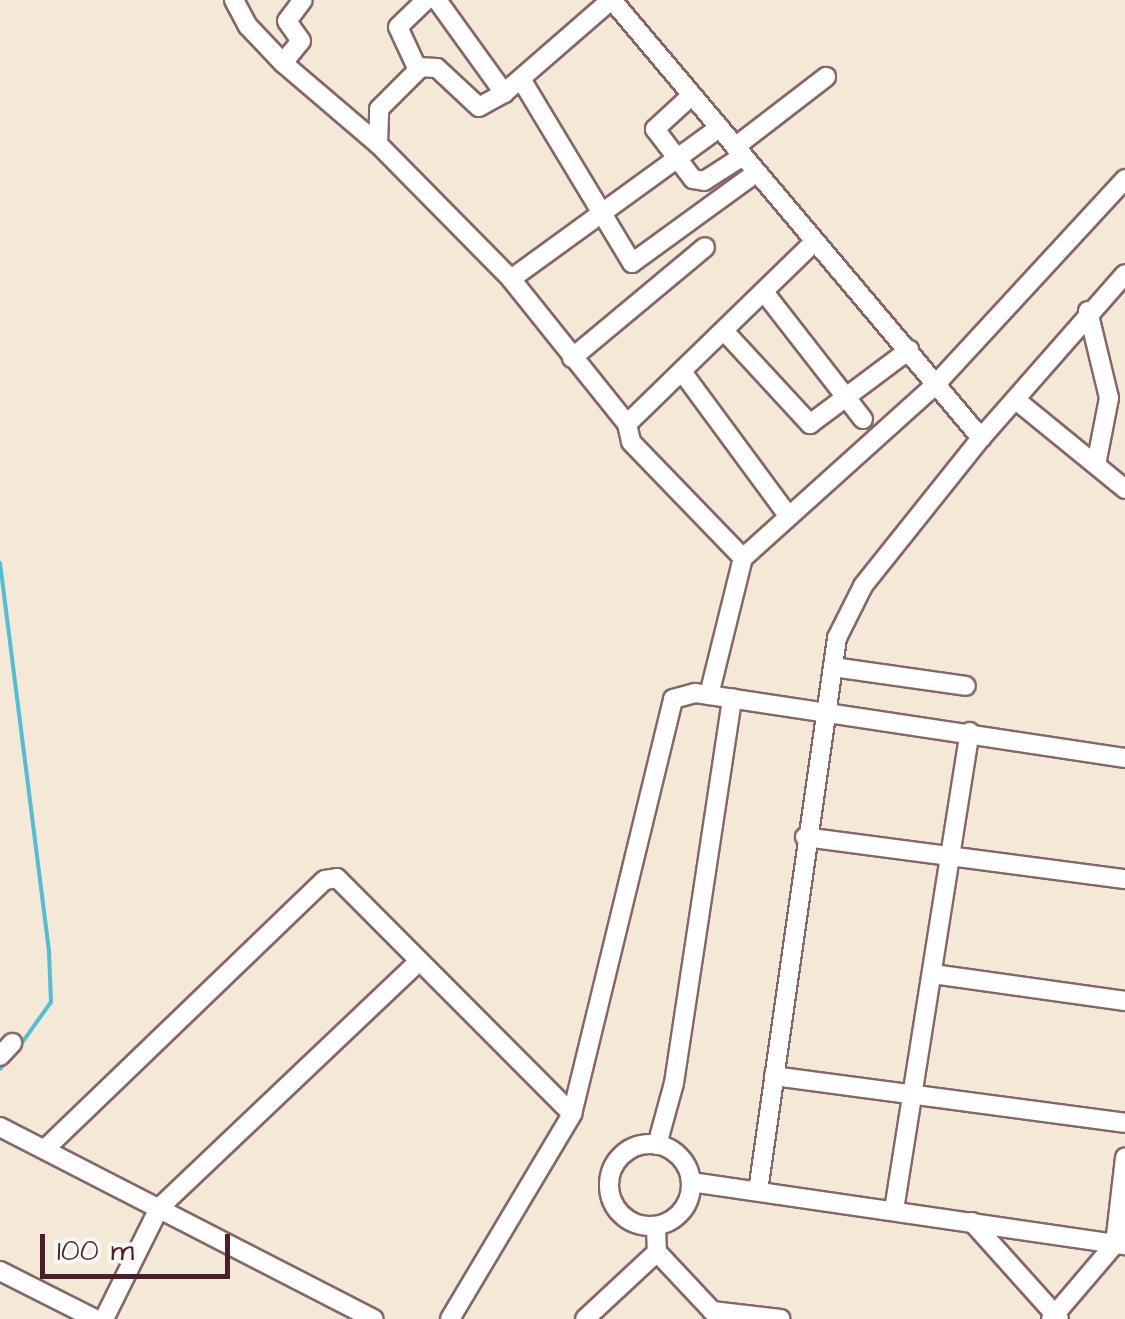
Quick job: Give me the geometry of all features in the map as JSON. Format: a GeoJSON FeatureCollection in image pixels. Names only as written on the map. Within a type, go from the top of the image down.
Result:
{"type":"FeatureCollection","features":[{"type":"Feature","properties":{"kind":"street"},"geometry":{"type":"LineString","coordinates":[[234,0],[283,63],[378,144],[510,279],[627,424],[631,442],[733,551]]}},
{"type":"Feature","properties":{"kind":"street"},"geometry":{"type":"LineString","coordinates":[[283,63],[300,41],[288,21],[303,0]]}},
{"type":"Feature","properties":{"kind":"street"},"geometry":{"type":"LineString","coordinates":[[418,67],[397,31],[426,0]]}},
{"type":"Feature","properties":{"kind":"street"},"geometry":{"type":"LineString","coordinates":[[437,0],[504,93]]}},
{"type":"Feature","properties":{"kind":"street"},"geometry":{"type":"LineString","coordinates":[[418,67],[437,68],[478,108],[504,93],[612,0],[981,438]]}},
{"type":"Feature","properties":{"kind":"street"},"geometry":{"type":"LineString","coordinates":[[378,144],[379,109],[418,67]]}},
{"type":"Feature","properties":{"kind":"street"},"geometry":{"type":"LineString","coordinates":[[691,96],[655,126],[676,157],[700,182],[826,77]]}},
{"type":"Feature","properties":{"kind":"street"},"geometry":{"type":"LineString","coordinates":[[521,79],[626,256],[641,261],[756,173]]}},
{"type":"Feature","properties":{"kind":"street"},"geometry":{"type":"LineString","coordinates":[[510,279],[720,128]]}},
{"type":"Feature","properties":{"kind":"street"},"geometry":{"type":"LineString","coordinates":[[697,694],[722,630],[733,551],[778,501],[934,380],[1125,179]]}},
{"type":"Feature","properties":{"kind":"street"},"geometry":{"type":"LineString","coordinates":[[627,424],[684,373],[814,242]]}},
{"type":"Feature","properties":{"kind":"street"},"geometry":{"type":"LineString","coordinates":[[572,358],[705,247]]}},
{"type":"Feature","properties":{"kind":"street"},"geometry":{"type":"LineString","coordinates":[[758,1191],[805,836],[844,619],[863,586],[981,438],[1088,311],[1125,274]]}},
{"type":"Feature","properties":{"kind":"street"},"geometry":{"type":"LineString","coordinates":[[764,292],[863,419]]}},
{"type":"Feature","properties":{"kind":"street"},"geometry":{"type":"LineString","coordinates":[[1088,311],[1110,398],[1096,465]]}},
{"type":"Feature","properties":{"kind":"street"},"geometry":{"type":"LineString","coordinates":[[726,332],[807,424],[914,355]]}},
{"type":"Feature","properties":{"kind":"street"},"geometry":{"type":"LineString","coordinates":[[684,373],[778,501]]}},
{"type":"Feature","properties":{"kind":"street"},"geometry":{"type":"LineString","coordinates":[[1016,400],[1125,489]]}},
{"type":"Feature","properties":{"kind":"street"},"geometry":{"type":"LineString","coordinates":[[833,667],[966,686]]}},
{"type":"Feature","properties":{"kind":"street"},"geometry":{"type":"LineString","coordinates":[[450,1319],[572,1114],[668,704],[697,694],[732,698],[1125,758]]}},
{"type":"Feature","properties":{"kind":"street"},"geometry":{"type":"LineString","coordinates":[[657,1145],[674,1083],[732,698]]}},
{"type":"Feature","properties":{"kind":"street"},"geometry":{"type":"LineString","coordinates":[[894,1210],[970,732]]}},
{"type":"Feature","properties":{"kind":"street"},"geometry":{"type":"LineString","coordinates":[[805,836],[1125,878]]}},
{"type":"Feature","properties":{"kind":"street"},"geometry":{"type":"LineString","coordinates":[[45,1149],[325,880],[348,883],[419,961],[572,1114]]}},
{"type":"Feature","properties":{"kind":"street"},"geometry":{"type":"LineString","coordinates":[[104,1319],[159,1208],[419,961]]}},
{"type":"Feature","properties":{"kind":"street"},"geometry":{"type":"LineString","coordinates":[[932,974],[1125,1002]]}},
{"type":"Feature","properties":{"kind":"street"},"geometry":{"type":"LineString","coordinates":[[774,1076],[915,1091],[1125,1123]]}},
{"type":"Feature","properties":{"kind":"street"},"geometry":{"type":"LineString","coordinates":[[0,1127],[373,1319]]}},
{"type":"Feature","properties":{"kind":"street"},"geometry":{"type":"LineString","coordinates":[[657,1145],[682,1159],[691,1182],[680,1214],[656,1226],[620,1213],[610,1188],[622,1156],[657,1145]]}},
{"type":"Feature","properties":{"kind":"street"},"geometry":{"type":"LineString","coordinates":[[972,1222],[1055,1318],[1120,1244],[1125,1158]]}},
{"type":"Feature","properties":{"kind":"street"},"geometry":{"type":"LineString","coordinates":[[691,1182],[1120,1244]]}},
{"type":"Feature","properties":{"kind":"street"},"geometry":{"type":"LineString","coordinates":[[656,1226],[657,1252],[716,1315],[781,1319]]}},
{"type":"Feature","properties":{"kind":"street"},"geometry":{"type":"LineString","coordinates":[[585,1319],[657,1252]]}},
{"type":"Feature","properties":{"kind":"street"},"geometry":{"type":"LineString","coordinates":[[0,1271],[94,1319]]}},
{"type":"Feature","properties":{"kind":"waterway"},"geometry":{"type":"LineString","coordinates":[[0,563],[49,952],[51,1002],[16,1051]]}},
{"type":"Feature","properties":{"kind":"waterway"},"geometry":{"type":"LineString","coordinates":[[0,1069],[10,1058]]}}]}
